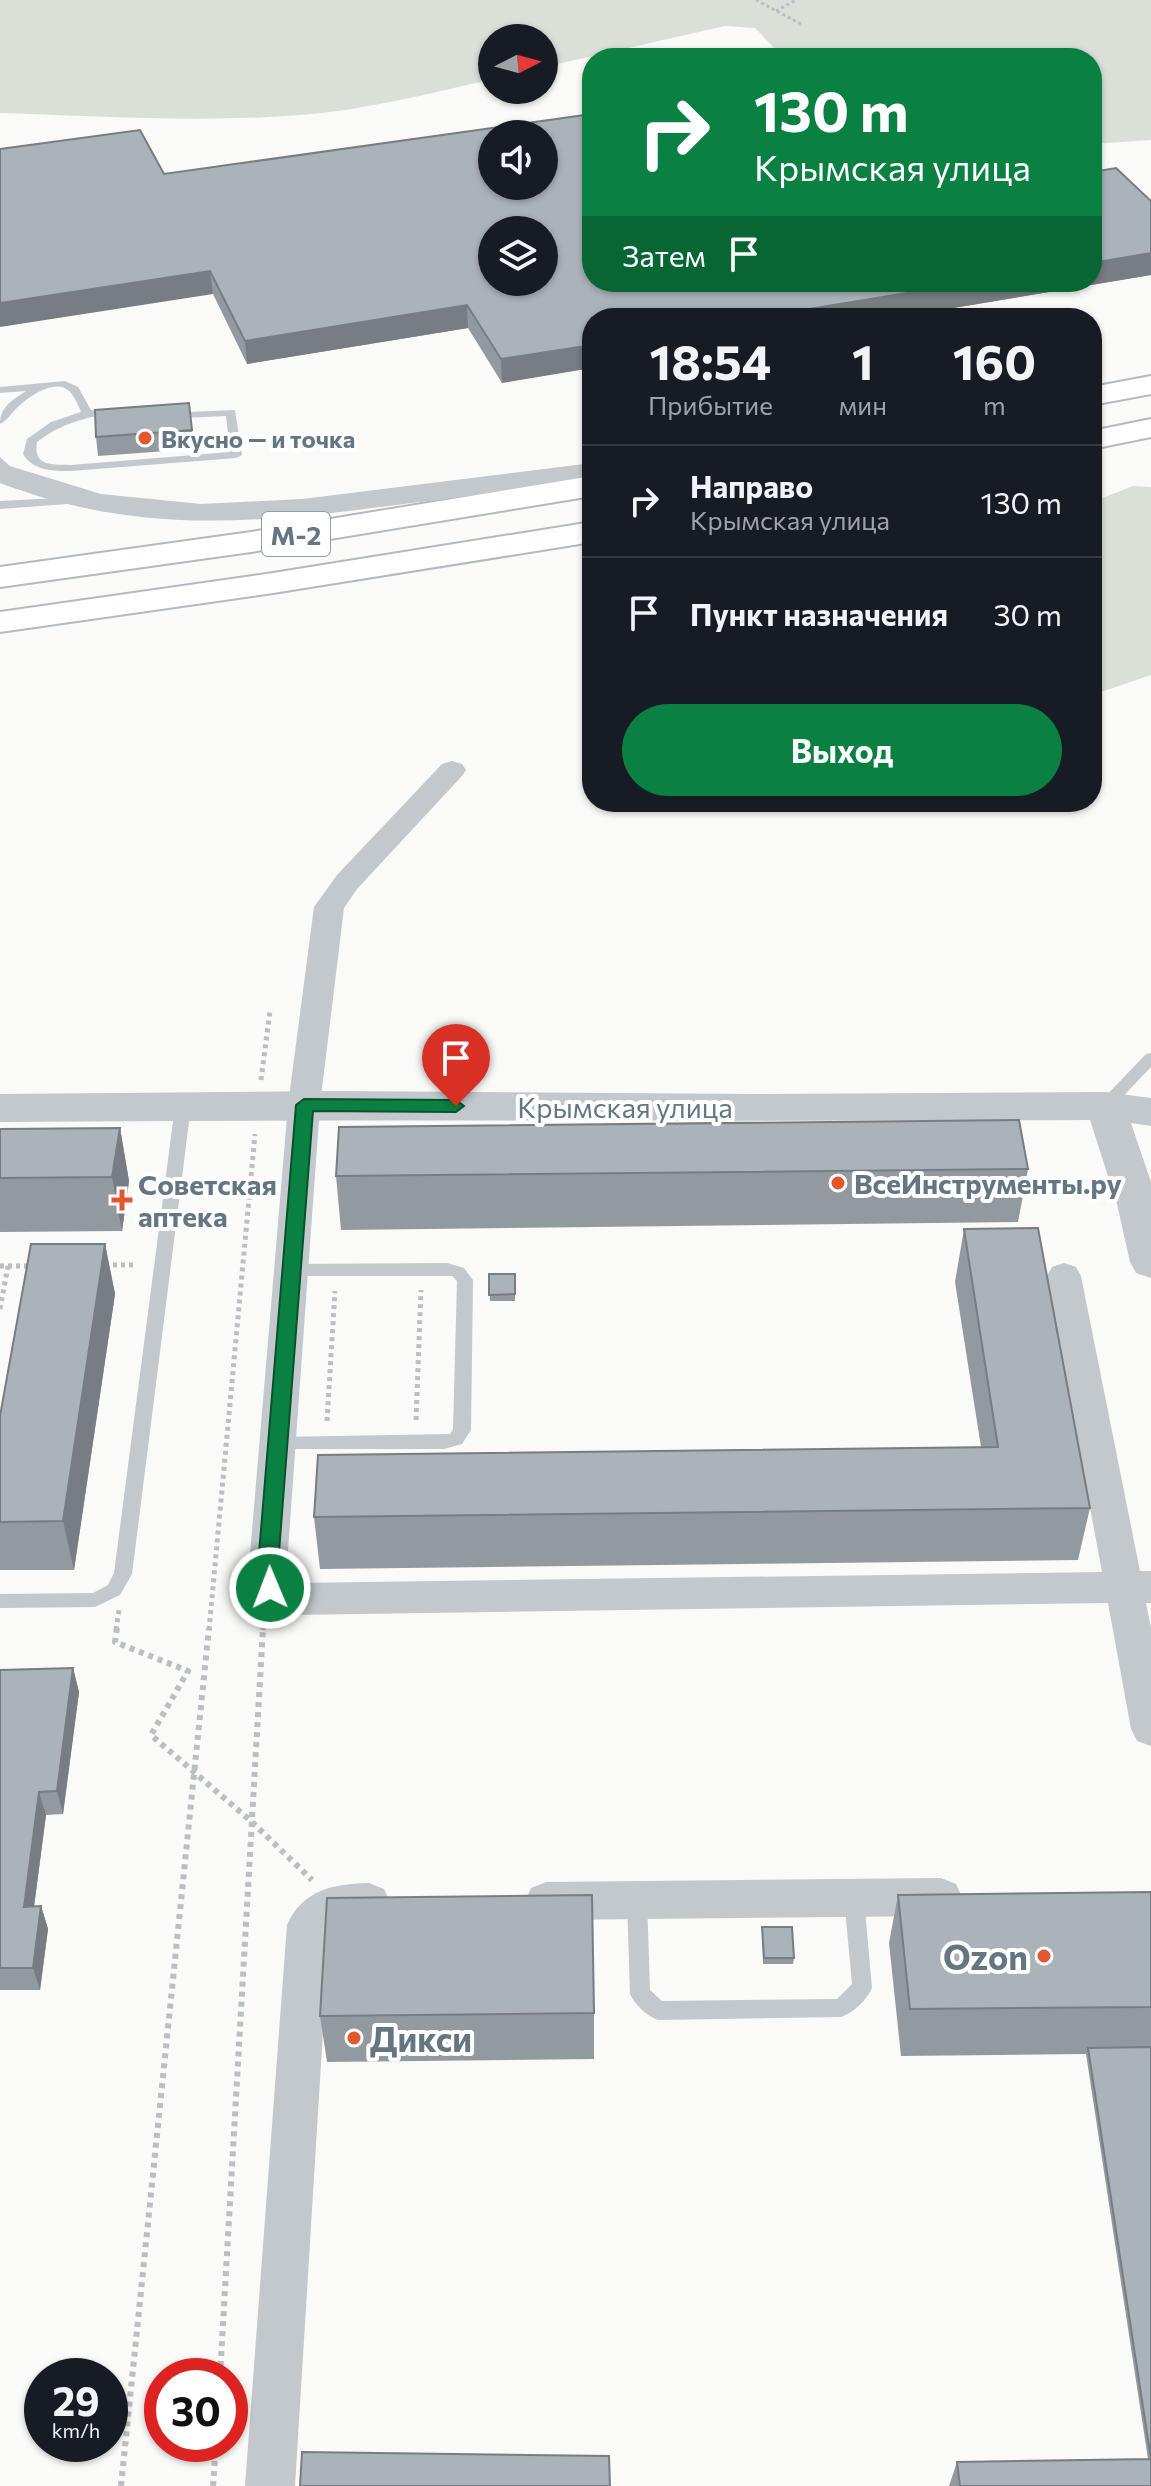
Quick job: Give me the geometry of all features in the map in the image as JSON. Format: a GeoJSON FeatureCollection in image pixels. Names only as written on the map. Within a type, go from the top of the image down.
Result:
{"type":"FeatureCollection","features":[{"type":"Feature","properties":{"kind":"highway"},"geometry":{"type":"LineString","coordinates":[[1102,394],[1151,385]]}},
{"type":"Feature","properties":{"kind":"highway"},"geometry":{"type":"LineString","coordinates":[[1102,438],[1151,428]]}},
{"type":"Feature","properties":{"kind":"highway","name":"М-2"},"geometry":{"type":"LineString","coordinates":[[0,577],[251,542],[582,488]]}},
{"type":"Feature","properties":{"kind":"highway","name":"М-2"},"geometry":{"type":"LineString","coordinates":[[0,622],[273,583],[582,534]]}},
{"type":"Feature","properties":{"kind":"street"},"geometry":{"type":"LineString","coordinates":[[7,471],[90,502],[196,515],[281,512],[582,473]]}},
{"type":"Feature","properties":{"kind":"street"},"geometry":{"type":"LineString","coordinates":[[452,770],[347,882],[329,907],[304,1105],[267,1578],[270,1588],[281,1597],[294,1599],[1138,1588]]}},
{"type":"Feature","properties":{"kind":"street","name":"Крымская улица"},"geometry":{"type":"LineString","coordinates":[[0,1108],[304,1105],[1105,1106],[1151,1112]]}},
{"type":"Feature","properties":{"kind":"street"},"geometry":{"type":"LineString","coordinates":[[1105,1106],[1151,1126]]}},
{"type":"Feature","properties":{"kind":"street"},"geometry":{"type":"LineString","coordinates":[[1105,1106],[1138,1204],[1151,1262]]}},
{"type":"Feature","properties":{"kind":"street"},"geometry":{"type":"LineString","coordinates":[[1064,1276],[1138,1588],[1151,1729]]}},
{"type":"Feature","properties":{"kind":"street"},"geometry":{"type":"LineString","coordinates":[[510,1901],[979,1897]]}},
{"type":"Feature","properties":{"kind":"street"},"geometry":{"type":"LineString","coordinates":[[270,2486],[308,1925],[336,1903],[415,1902]]}},
{"type":"Feature","properties":{"kind":"lane"},"geometry":{"type":"LineString","coordinates":[[0,421],[28,392],[49,383]]}},
{"type":"Feature","properties":{"kind":"lane"},"geometry":{"type":"LineString","coordinates":[[0,390],[49,383],[65,384],[74,389],[87,412]]}},
{"type":"Feature","properties":{"kind":"lane"},"geometry":{"type":"LineString","coordinates":[[135,409],[165,416],[231,412],[236,455],[71,468],[49,467],[33,461],[29,454],[31,441],[64,419],[87,412],[135,409]]}},
{"type":"Feature","properties":{"kind":"lane"},"geometry":{"type":"LineString","coordinates":[[0,505],[90,502]]}},
{"type":"Feature","properties":{"kind":"lane"},"geometry":{"type":"LineString","coordinates":[[1105,1106],[1151,1058]]}},
{"type":"Feature","properties":{"kind":"lane"},"geometry":{"type":"LineString","coordinates":[[0,1601],[95,1600],[114,1590],[123,1574],[183,1106]]}},
{"type":"Feature","properties":{"kind":"lane"},"geometry":{"type":"LineString","coordinates":[[277,1444],[444,1442],[456,1439],[462,1430],[465,1280],[458,1272],[422,1269],[291,1270]]}},
{"type":"Feature","properties":{"kind":"lane"},"geometry":{"type":"LineString","coordinates":[[637,1900],[640,1994],[658,2011],[841,2008],[862,1988],[854,1898]]}},
{"type":"Feature","properties":{"kind":"path"},"geometry":{"type":"LineString","coordinates":[[756,0],[803,25]]}},
{"type":"Feature","properties":{"kind":"path"},"geometry":{"type":"LineString","coordinates":[[776,11],[796,0]]}},
{"type":"Feature","properties":{"kind":"path"},"geometry":{"type":"LineString","coordinates":[[121,2486],[194,1772],[257,1106],[270,1011]]}},
{"type":"Feature","properties":{"kind":"path"},"geometry":{"type":"LineString","coordinates":[[102,1265],[136,1265]]}},
{"type":"Feature","properties":{"kind":"path"},"geometry":{"type":"LineString","coordinates":[[0,1266],[39,1266]]}},
{"type":"Feature","properties":{"kind":"path"},"geometry":{"type":"LineString","coordinates":[[0,1309],[8,1266]]}},
{"type":"Feature","properties":{"kind":"path"},"geometry":{"type":"LineString","coordinates":[[415,1443],[422,1269]]}},
{"type":"Feature","properties":{"kind":"path"},"geometry":{"type":"LineString","coordinates":[[325,1444],[336,1270]]}},
{"type":"Feature","properties":{"kind":"path"},"geometry":{"type":"LineString","coordinates":[[221,2358],[267,1578]]}},
{"type":"Feature","properties":{"kind":"path"},"geometry":{"type":"LineString","coordinates":[[115,1642],[188,1671],[151,1735],[252,1822],[336,1903]]}},
{"type":"Feature","properties":{"kind":"path"},"geometry":{"type":"LineString","coordinates":[[213,2486],[215,2462]]}},
{"type":"Feature","properties":{"kind":"shaded area"},"geometry":{"type":"Polygon","coordinates":[[[0,0],[1151,0],[1151,140],[1102,143],[1102,48],[774,48],[755,28],[725,26],[628,48],[582,48],[582,58],[558,64],[558,24],[478,24],[478,82],[324,113],[188,119],[0,113],[0,0]]]}},
{"type":"Feature","properties":{"kind":"shaded area"},"geometry":{"type":"Polygon","coordinates":[[[1133,486],[1151,487],[1151,675],[1102,692],[1102,498],[1133,486]]]}},
{"type":"Feature","properties":{"kind":"building"},"geometry":{"type":"Polygon","coordinates":[[[582,115],[582,292],[913,292],[815,308],[582,308],[582,347],[501,359],[467,305],[245,341],[210,271],[0,303],[0,149],[140,130],[164,174],[478,130],[478,200],[558,200],[558,120],[549,120],[582,115]]]}},
{"type":"Feature","properties":{"kind":"building"},"geometry":{"type":"Polygon","coordinates":[[[1116,168],[1151,201],[1151,253],[1102,261],[1102,170],[1116,168]]]}},
{"type":"Feature","properties":{"kind":"building"},"geometry":{"type":"Polygon","coordinates":[[[189,403],[192,430],[96,437],[95,410],[189,403]]]}},
{"type":"Feature","properties":{"kind":"building"},"geometry":{"type":"Polygon","coordinates":[[[1019,1120],[1028,1169],[336,1176],[339,1127],[1019,1120]]]}},
{"type":"Feature","properties":{"kind":"building"},"geometry":{"type":"Polygon","coordinates":[[[120,1128],[112,1177],[0,1178],[0,1129],[120,1128]]]}},
{"type":"Feature","properties":{"kind":"building"},"geometry":{"type":"Polygon","coordinates":[[[1038,1228],[1090,1508],[314,1517],[318,1455],[998,1447],[964,1229],[1038,1228]]]}},
{"type":"Feature","properties":{"kind":"building"},"geometry":{"type":"Polygon","coordinates":[[[31,1244],[105,1244],[63,1521],[0,1522],[0,1416],[31,1244]]]}},
{"type":"Feature","properties":{"kind":"building"},"geometry":{"type":"Polygon","coordinates":[[[489,1274],[515,1274],[515,1294],[489,1295],[489,1274]]]}},
{"type":"Feature","properties":{"kind":"building"},"geometry":{"type":"Polygon","coordinates":[[[73,1668],[57,1791],[39,1792],[24,1907],[41,1906],[33,1968],[0,1968],[0,1670],[73,1668]]]}},
{"type":"Feature","properties":{"kind":"building"},"geometry":{"type":"Polygon","coordinates":[[[1151,1892],[1151,2007],[910,2009],[898,1895],[1151,1892]]]}},
{"type":"Feature","properties":{"kind":"building"},"geometry":{"type":"Polygon","coordinates":[[[592,1895],[594,2013],[320,2016],[327,1898],[592,1895]]]}},
{"type":"Feature","properties":{"kind":"building"},"geometry":{"type":"Polygon","coordinates":[[[762,1927],[792,1927],[794,1958],[764,1958],[762,1927]]]}},
{"type":"Feature","properties":{"kind":"building"},"geometry":{"type":"Polygon","coordinates":[[[1151,2047],[1151,2459],[1088,2048],[1151,2047]]]}},
{"type":"Feature","properties":{"kind":"building"},"geometry":{"type":"Polygon","coordinates":[[[302,2452],[609,2456],[610,2486],[300,2486],[302,2452]]]}},
{"type":"Feature","properties":{"kind":"building"},"geometry":{"type":"Polygon","coordinates":[[[1151,2459],[1151,2486],[960,2486],[957,2462],[1151,2459]]]}},
{"type":"Feature","properties":{"kind":"place","name":"Вкусно — и точка"},"geometry":{"type":"Point","coordinates":[145,438]}},
{"type":"Feature","properties":{"kind":"place","name":"ВсеИнструменты.ру"},"geometry":{"type":"Point","coordinates":[838,1183]}},
{"type":"Feature","properties":{"kind":"place","name":"Советская аптека"},"geometry":{"type":"Point","coordinates":[122,1200]}},
{"type":"Feature","properties":{"kind":"place","name":"Ozon"},"geometry":{"type":"Point","coordinates":[1044,1956]}},
{"type":"Feature","properties":{"kind":"place","name":"Дикси"},"geometry":{"type":"Point","coordinates":[354,2038]}},
{"type":"Feature","properties":{"kind":"route"},"geometry":{"type":"LineString","coordinates":[[270,1588],[267,1578],[304,1105],[456,1106]]}}]}
